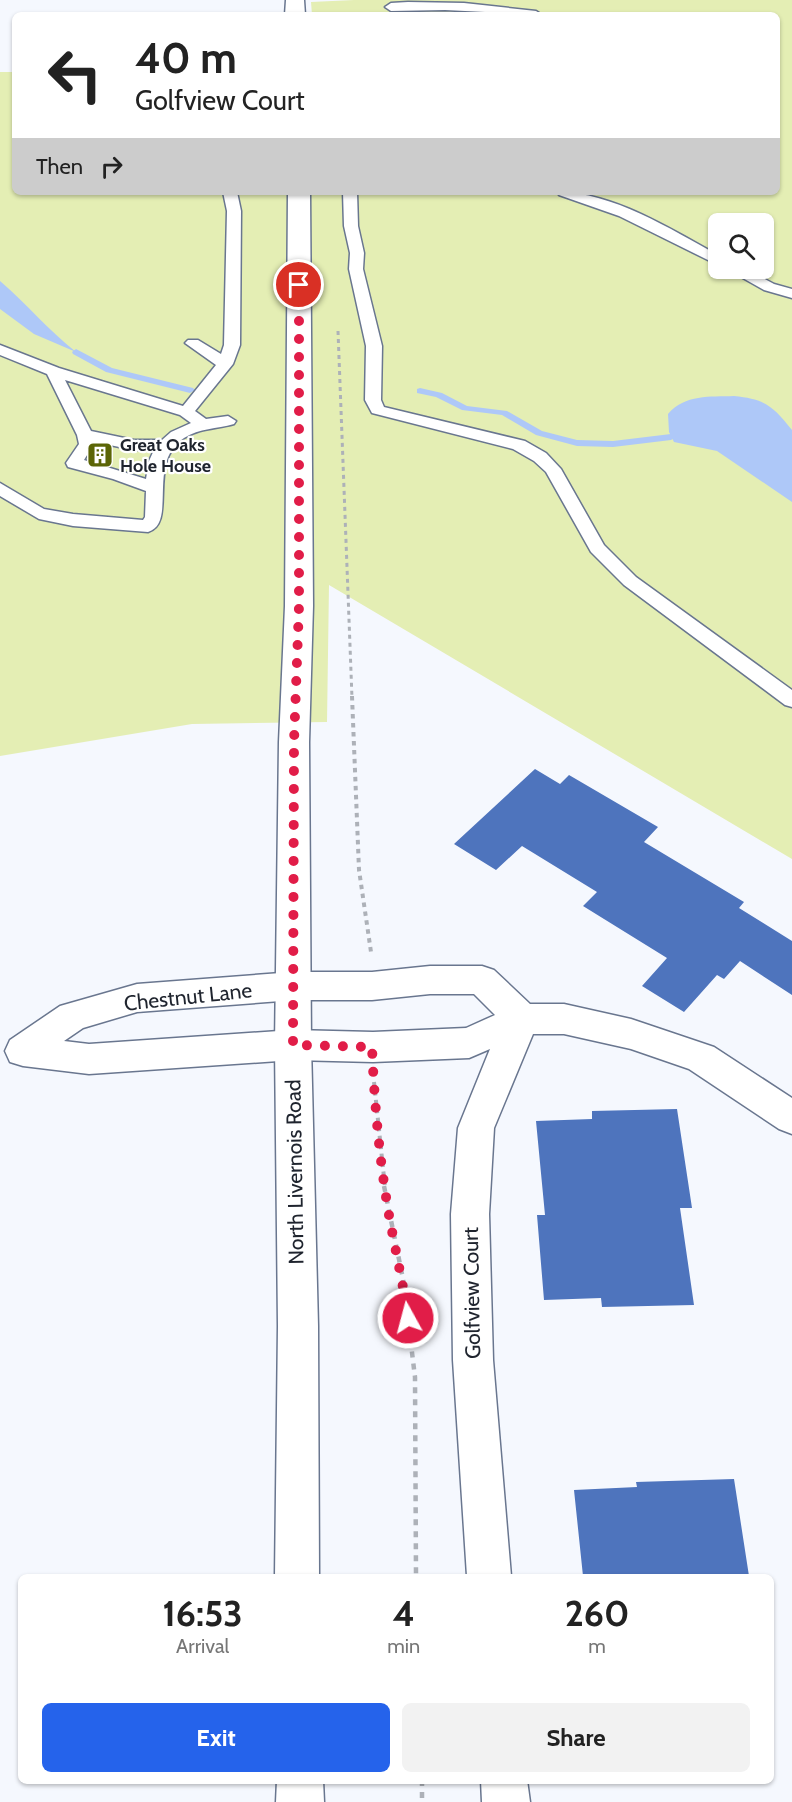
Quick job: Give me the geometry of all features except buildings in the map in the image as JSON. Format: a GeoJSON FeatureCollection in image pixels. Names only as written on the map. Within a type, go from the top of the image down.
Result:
{"type":"FeatureCollection","features":[{"type":"Feature","properties":{"kind":"main road","name":"North Livernois Road"},"geometry":{"type":"LineString","coordinates":[[297,1574],[298,1326],[293,1045],[294,742],[299,606],[299,195]]}},
{"type":"Feature","properties":{"kind":"main road"},"geometry":{"type":"LineString","coordinates":[[294,986],[372,986],[429,980],[482,980],[522,1019]]}},
{"type":"Feature","properties":{"kind":"main road","name":"Chestnut Lane"},"geometry":{"type":"LineString","coordinates":[[11,1052],[72,1016],[136,998],[294,986]]}},
{"type":"Feature","properties":{"kind":"main road"},"geometry":{"type":"LineString","coordinates":[[293,1045],[372,1047],[469,1043],[522,1019],[564,1019],[631,1034],[701,1058],[792,1118]]}},
{"type":"Feature","properties":{"kind":"main road","name":"Golfview Court"},"geometry":{"type":"LineString","coordinates":[[489,1574],[473,1360],[470,1214],[476,1128],[522,1019]]}},
{"type":"Feature","properties":{"kind":"main road","name":"Chestnut Lane"},"geometry":{"type":"LineString","coordinates":[[11,1052],[89,1059],[293,1045]]}},
{"type":"Feature","properties":{"kind":"main road"},"geometry":{"type":"LineString","coordinates":[[300,1784],[300,1802]]}},
{"type":"Feature","properties":{"kind":"main road"},"geometry":{"type":"LineString","coordinates":[[504,1784],[506,1802]]}},
{"type":"Feature","properties":{"kind":"lane"},"geometry":{"type":"LineString","coordinates":[[392,7],[407,6],[469,12],[508,10],[519,12]]}},
{"type":"Feature","properties":{"kind":"lane"},"geometry":{"type":"LineString","coordinates":[[186,412],[199,399],[225,364],[232,345],[234,212],[231,195]]}},
{"type":"Feature","properties":{"kind":"lane"},"geometry":{"type":"LineString","coordinates":[[350,195],[351,226],[357,254],[357,269],[369,332],[374,346],[373,400],[378,410],[519,445],[540,457],[553,469],[597,548],[630,581],[792,700]]}},
{"type":"Feature","properties":{"kind":"lane"},"geometry":{"type":"LineString","coordinates":[[574,195],[617,210],[679,238],[708,255]]}},
{"type":"Feature","properties":{"kind":"lane"},"geometry":{"type":"LineString","coordinates":[[753,279],[769,287],[792,294]]}},
{"type":"Feature","properties":{"kind":"lane"},"geometry":{"type":"LineString","coordinates":[[194,344],[225,364]]}},
{"type":"Feature","properties":{"kind":"lane"},"geometry":{"type":"LineString","coordinates":[[0,350],[52,371],[186,412],[201,423]]}},
{"type":"Feature","properties":{"kind":"lane"},"geometry":{"type":"LineString","coordinates":[[52,371],[85,435],[87,444],[75,463],[113,473],[155,489]]}},
{"type":"Feature","properties":{"kind":"lane"},"geometry":{"type":"LineString","coordinates":[[0,488],[39,514],[73,520],[148,526],[154,518],[157,461],[167,445],[175,436],[201,423],[228,421]]}},
{"type":"Feature","properties":{"kind":"lane"},"geometry":{"type":"LineString","coordinates":[[85,435],[134,445],[167,445]]}},
{"type":"Feature","properties":{"kind":"lane"},"geometry":{"type":"LineString","coordinates":[[113,473],[134,445]]}},
{"type":"Feature","properties":{"kind":"path"},"geometry":{"type":"LineString","coordinates":[[338,321],[358,858],[371,941],[372,986]]}},
{"type":"Feature","properties":{"kind":"path"},"geometry":{"type":"LineString","coordinates":[[372,1047],[375,1102],[385,1191],[403,1279],[415,1377],[416,1574]]}},
{"type":"Feature","properties":{"kind":"path"},"geometry":{"type":"LineString","coordinates":[[422,1784],[422,1802]]}},
{"type":"Feature","properties":{"kind":"green space"},"geometry":{"type":"Polygon","coordinates":[[[354,0],[792,0],[792,859],[329,585],[327,722],[192,724],[0,756],[0,72],[12,72],[12,195],[780,195],[780,12],[312,12],[311,2],[354,0]]]}},
{"type":"Feature","properties":{"kind":"water"},"geometry":{"type":"Polygon","coordinates":[[[0,281],[76,352],[34,334],[0,309],[0,281]]]}},
{"type":"Feature","properties":{"kind":"water"},"geometry":{"type":"Polygon","coordinates":[[[734,396],[753,399],[768,405],[792,430],[792,502],[717,451],[674,442],[669,432],[668,414],[675,408],[698,398],[734,396]]]}},
{"type":"Feature","properties":{"kind":"waterway"},"geometry":{"type":"LineString","coordinates":[[76,352],[109,370],[190,390]]}},
{"type":"Feature","properties":{"kind":"waterway"},"geometry":{"type":"LineString","coordinates":[[420,391],[439,395],[465,408],[504,413],[539,433],[577,443],[613,444],[671,437]]}},
{"type":"Feature","properties":{"kind":"place","name":"Great Oaks Hole House"},"geometry":{"type":"Point","coordinates":[100,455]}},
{"type":"Feature","properties":{"kind":"route"},"geometry":{"type":"LineString","coordinates":[[299,285],[299,606],[294,742],[293,1045],[372,1047],[375,1102],[385,1191],[403,1279],[408,1318]]}}]}
